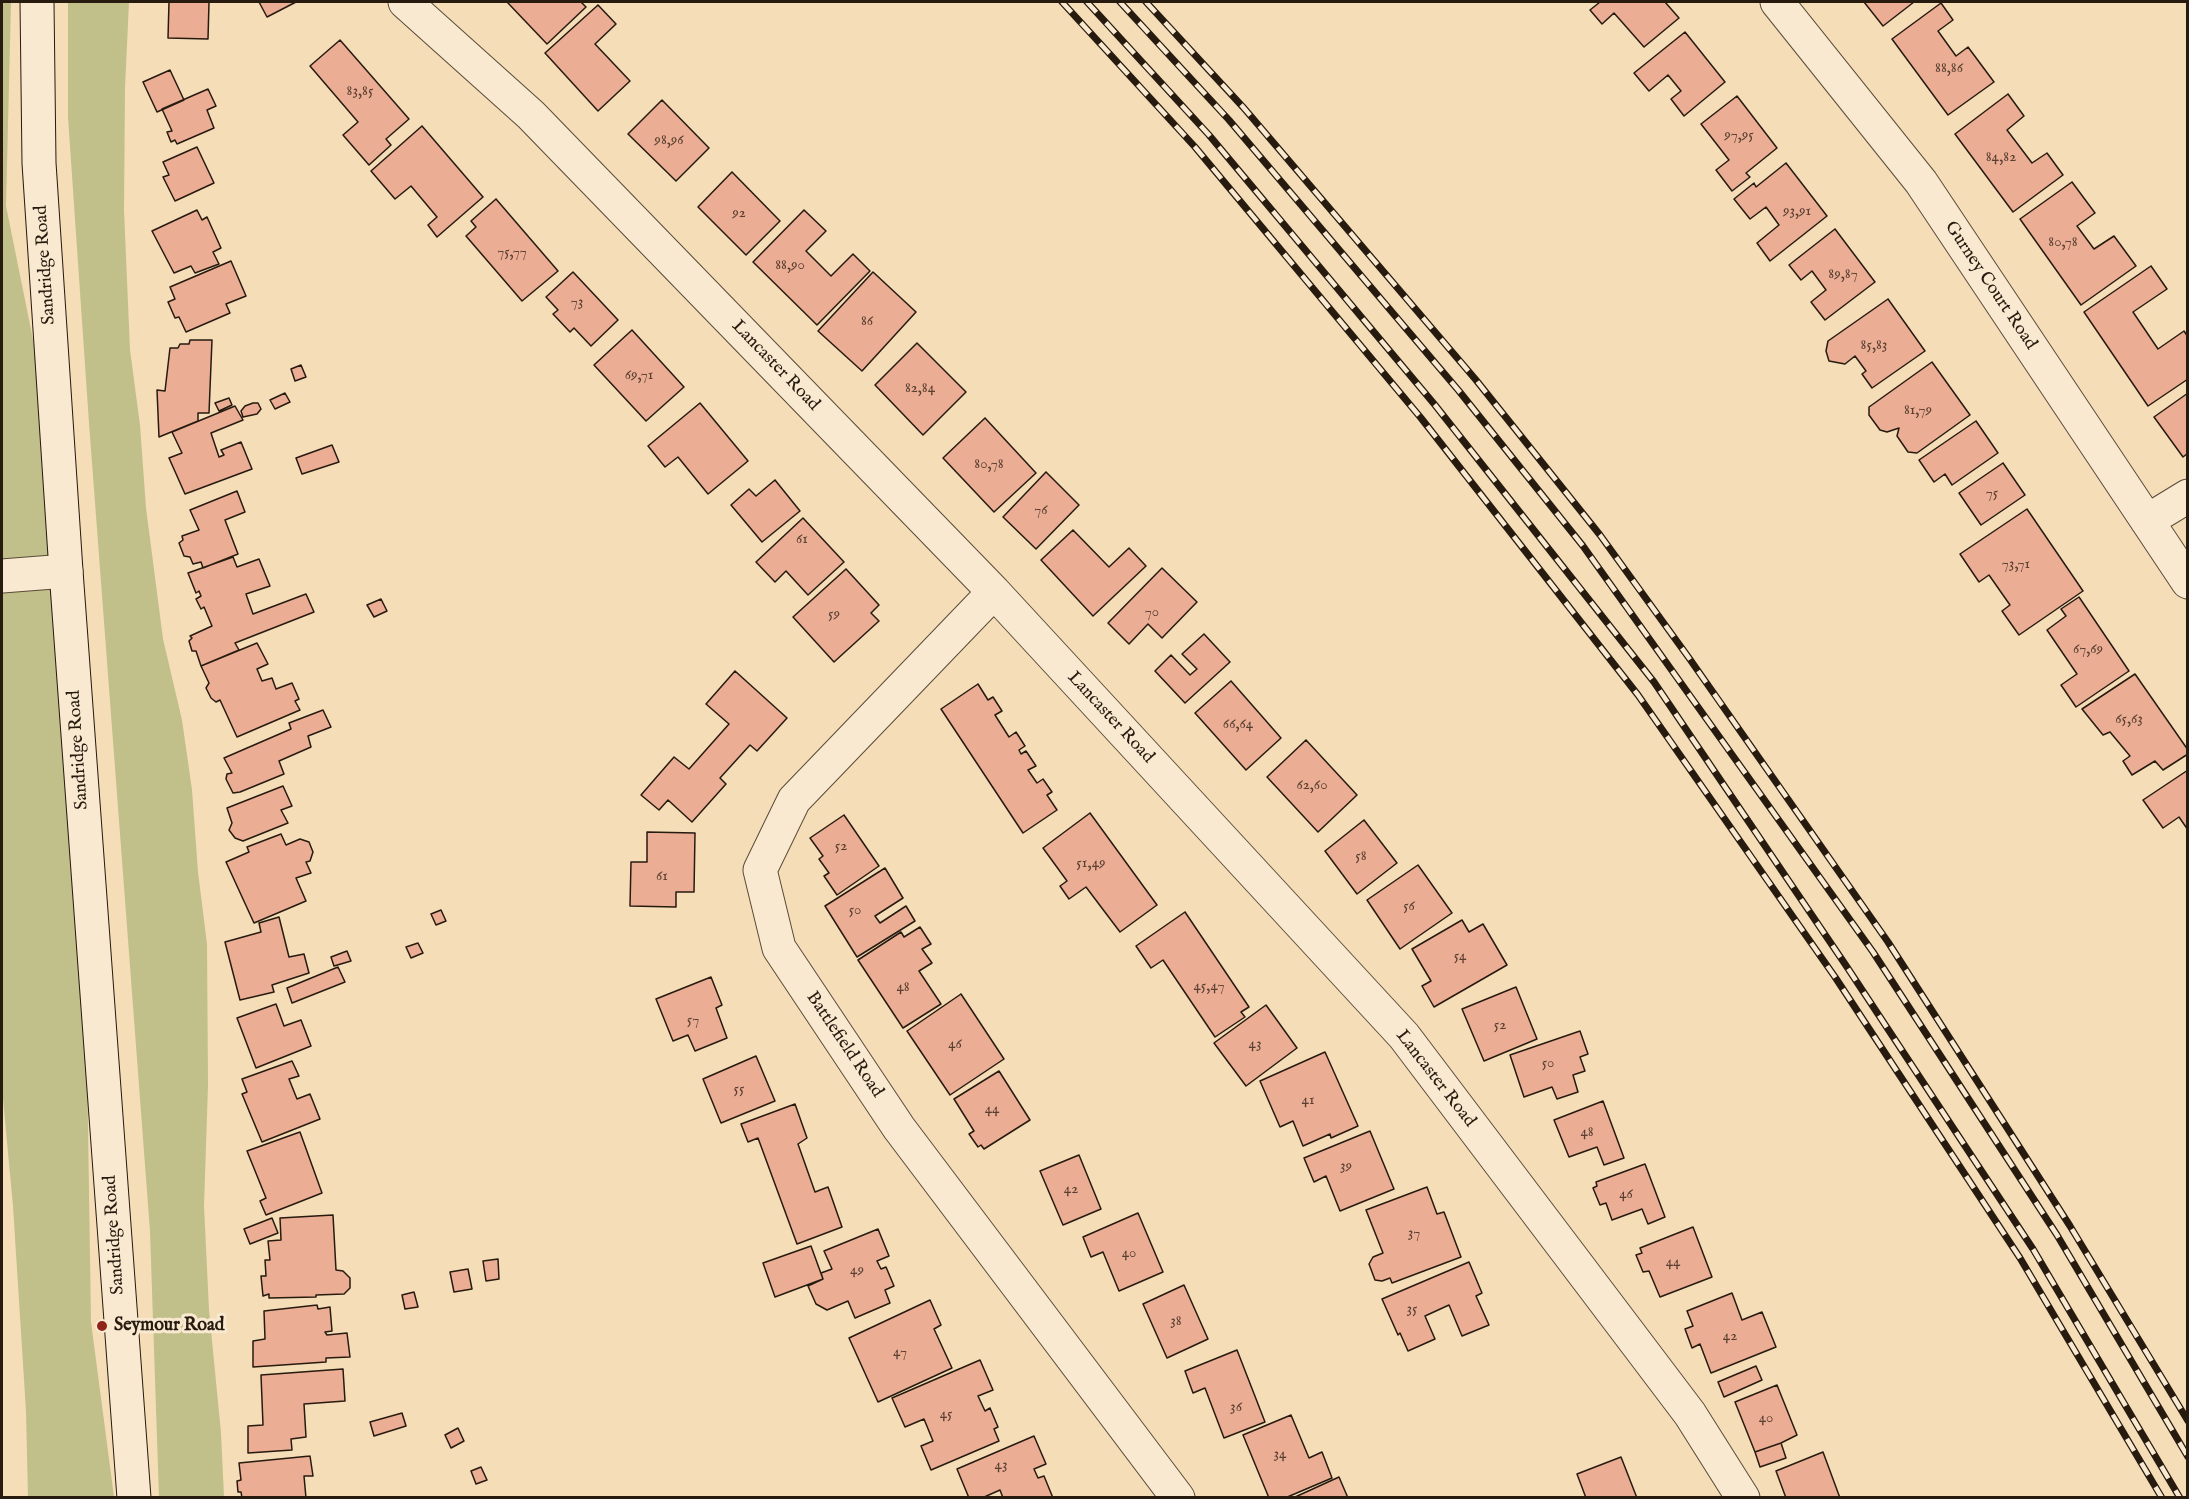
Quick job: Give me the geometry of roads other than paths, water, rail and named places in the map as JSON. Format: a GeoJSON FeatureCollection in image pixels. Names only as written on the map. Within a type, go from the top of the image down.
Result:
{"type":"FeatureCollection","features":[{"type":"Feature","properties":{"kind":"street","name":"Sandridge Road"},"geometry":{"type":"LineString","coordinates":[[37,2],[39,163],[66,571],[134,1497]]}},
{"type":"Feature","properties":{"kind":"street","name":"Lancaster Road"},"geometry":{"type":"LineString","coordinates":[[405,2],[531,115],[994,592],[1404,1036],[1690,1414],[1743,1497]]}},
{"type":"Feature","properties":{"kind":"street","name":"Gurney Court Road"},"geometry":{"type":"LineString","coordinates":[[1777,2],[1921,182],[2187,582]]}},
{"type":"Feature","properties":{"kind":"street"},"geometry":{"type":"LineString","coordinates":[[2147,521],[2187,496]]}},
{"type":"Feature","properties":{"kind":"street"},"geometry":{"type":"LineString","coordinates":[[2,576],[66,571]]}},
{"type":"Feature","properties":{"kind":"street","name":"Battlefield Road"},"geometry":{"type":"LineString","coordinates":[[994,592],[794,800],[760,870],[779,948],[785,958],[899,1128],[1178,1497]]}},
{"type":"Feature","properties":{"kind":"railway"},"geometry":{"type":"LineString","coordinates":[[1062,2],[1195,147],[1421,418],[1638,695],[1835,977],[2020,1258],[2162,1498]]}},
{"type":"Feature","properties":{"kind":"railway"},"geometry":{"type":"LineString","coordinates":[[1087,2],[1209,135],[1435,405],[1654,682],[1847,967],[2033,1249],[2180,1498]]}},
{"type":"Feature","properties":{"kind":"railway"},"geometry":{"type":"LineString","coordinates":[[1120,2],[1229,120],[1459,391],[1583,546],[1873,952],[2057,1235],[2188,1457]]}},
{"type":"Feature","properties":{"kind":"railway"},"geometry":{"type":"LineString","coordinates":[[1146,2],[1243,107],[1476,380],[1600,535],[1888,942],[2070,1226],[2188,1421]]}},
{"type":"Feature","properties":{"kind":"place","name":"Seymour Road"},"geometry":{"type":"Point","coordinates":[102,1326]}}]}
